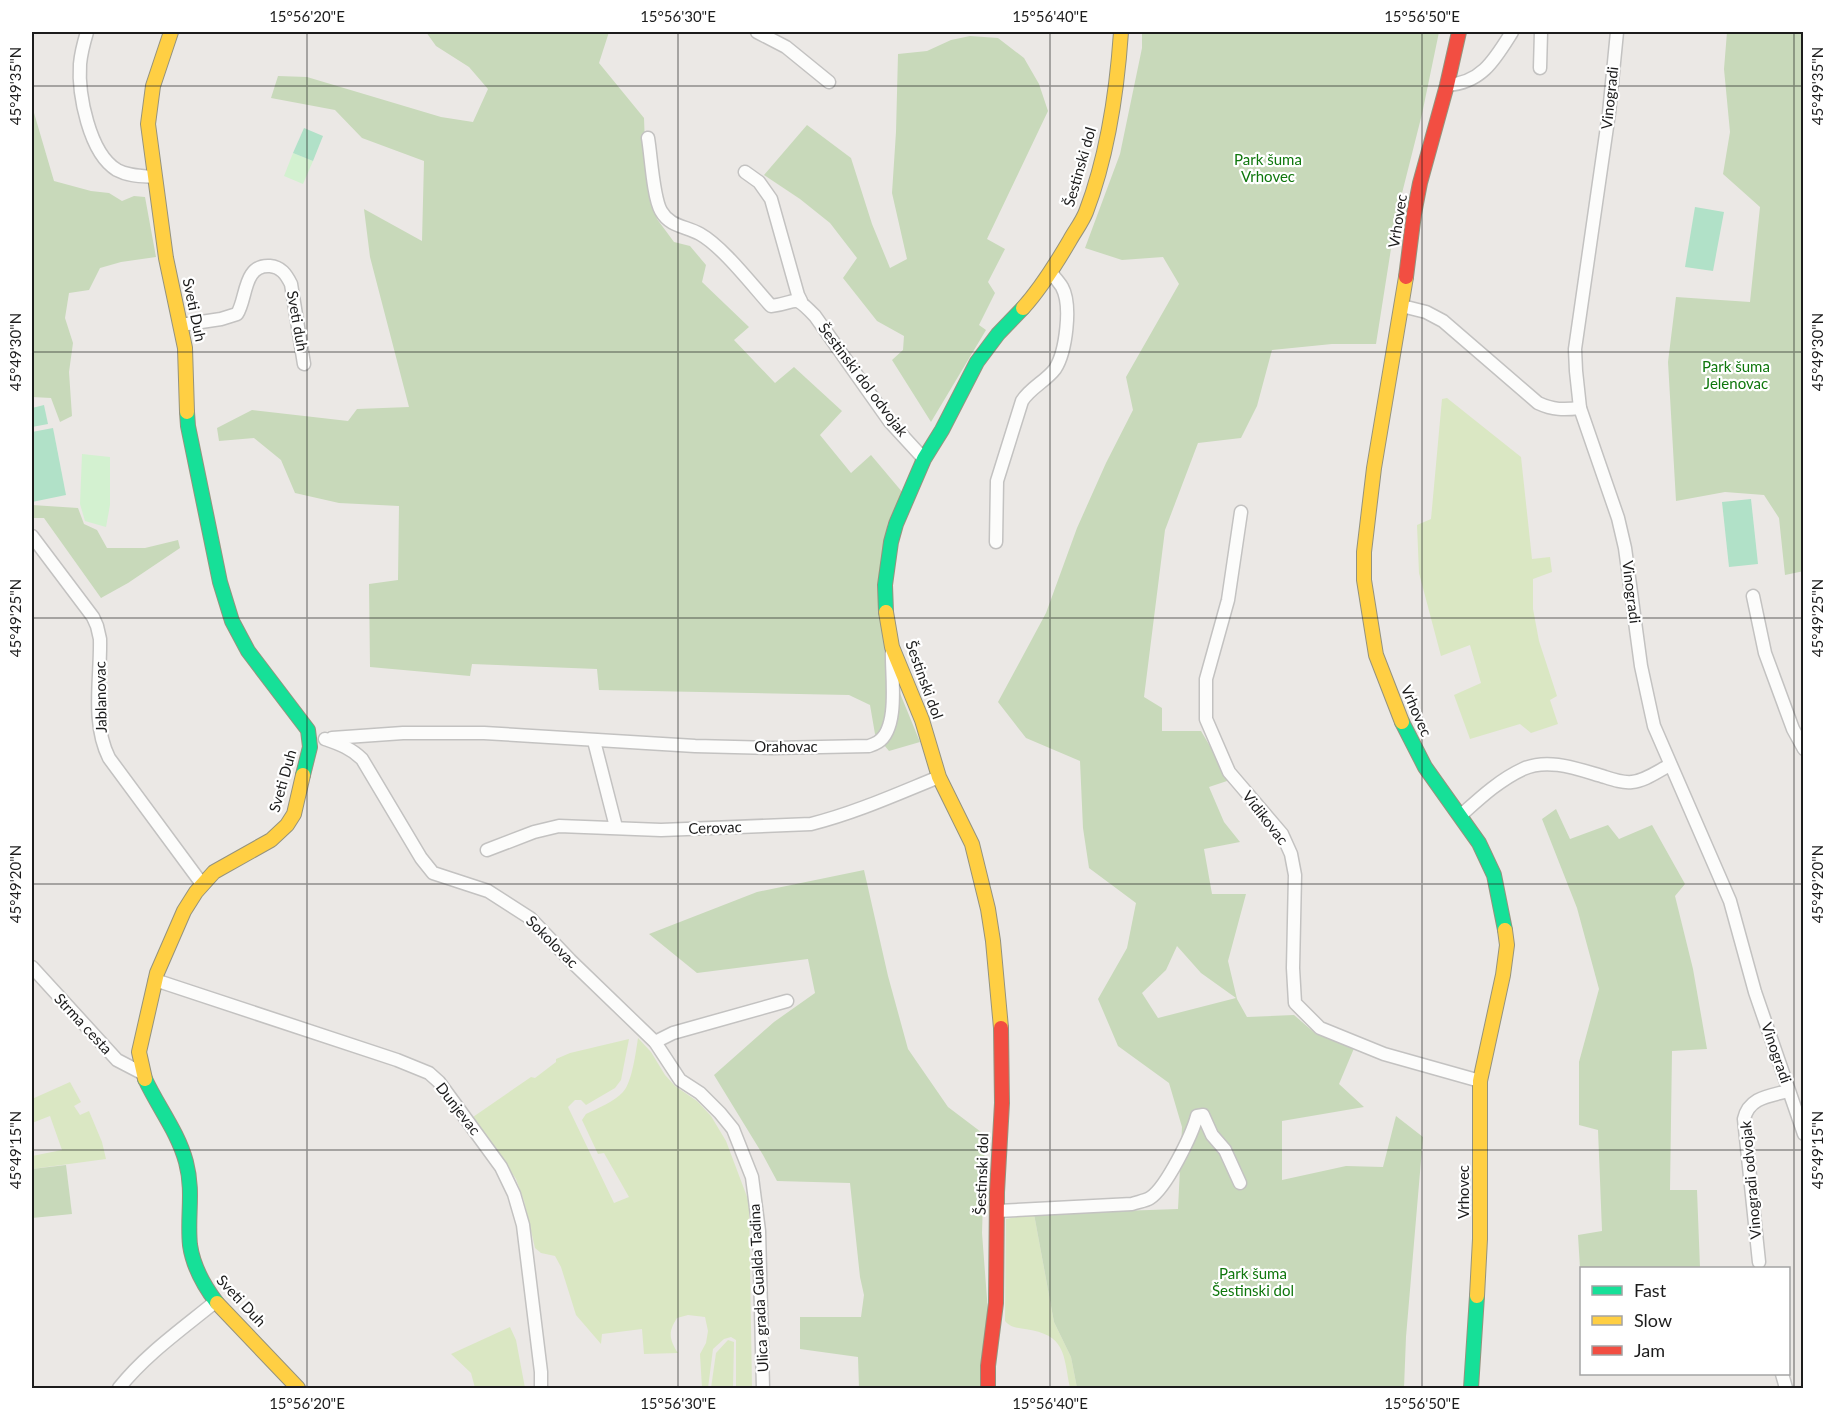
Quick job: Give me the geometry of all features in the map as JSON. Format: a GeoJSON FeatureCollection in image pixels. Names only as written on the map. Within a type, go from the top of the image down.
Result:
{"type":"FeatureCollection","features":[{"type":"Feature","properties":{"kind":"street"},"geometry":{"type":"LineString","coordinates":[[87,32],[80,62],[81,96],[85,114],[102,157],[119,171],[154,177]]}},
{"type":"Feature","properties":{"kind":"street","name":"Sveti Duh"},"geometry":{"type":"LineString","coordinates":[[171,32],[153,86],[148,124],[166,258],[186,357],[189,426],[226,605],[232,621],[243,642],[274,687],[305,726],[309,733],[310,747],[294,814],[287,825],[271,840],[213,872],[184,911],[155,980],[140,1052],[142,1073],[184,1153],[191,1186],[190,1250],[201,1283],[215,1302],[282,1369],[298,1389]]}},
{"type":"Feature","properties":{"kind":"street"},"geometry":{"type":"LineString","coordinates":[[757,32],[786,47],[829,82]]}},
{"type":"Feature","properties":{"kind":"street","name":"Šestinski dol"},"geometry":{"type":"LineString","coordinates":[[988,1389],[988,1365],[996,1303],[1002,1103],[1002,1049],[997,972],[987,909],[972,844],[939,777],[921,720],[892,646],[885,601],[885,585],[891,542],[903,506],[924,459],[942,430],[977,362],[1051,272],[1085,214],[1095,184],[1114,103],[1121,32]]}},
{"type":"Feature","properties":{"kind":"street","name":"Vrhovec"},"geometry":{"type":"LineString","coordinates":[[1459,32],[1414,214],[1364,552],[1365,589],[1376,655],[1397,713],[1425,767],[1479,843],[1494,875],[1507,945],[1503,975],[1480,1082],[1480,1239],[1471,1389]]}},
{"type":"Feature","properties":{"kind":"street"},"geometry":{"type":"LineString","coordinates":[[1447,85],[1461,84],[1488,67],[1512,32]]}},
{"type":"Feature","properties":{"kind":"street"},"geometry":{"type":"LineString","coordinates":[[1540,68],[1541,32]]}},
{"type":"Feature","properties":{"kind":"street","name":"Vinogradi"},"geometry":{"type":"LineString","coordinates":[[1617,32],[1609,113],[1575,349],[1580,408],[1618,518],[1625,548],[1641,666],[1654,726],[1730,901],[1755,992],[1803,1134]]}},
{"type":"Feature","properties":{"kind":"street"},"geometry":{"type":"LineString","coordinates":[[648,138],[660,210],[670,222],[698,233],[717,246],[771,306],[795,300],[801,301]]}},
{"type":"Feature","properties":{"kind":"street","name":"Šestinski dol odvojak"},"geometry":{"type":"LineString","coordinates":[[745,172],[759,182],[771,199],[801,301],[815,316],[890,422],[924,459]]}},
{"type":"Feature","properties":{"kind":"street","name":"Sveti duh"},"geometry":{"type":"LineString","coordinates":[[181,325],[221,319],[237,314],[254,271],[265,266],[278,268],[284,272],[291,284],[304,364]]}},
{"type":"Feature","properties":{"kind":"street"},"geometry":{"type":"LineString","coordinates":[[996,542],[997,481],[1022,401],[1026,394],[1055,368],[1062,355],[1066,332],[1065,297],[1063,288],[1051,272]]}},
{"type":"Feature","properties":{"kind":"street"},"geometry":{"type":"LineString","coordinates":[[1402,306],[1426,312],[1443,321],[1538,403],[1547,408],[1562,411],[1580,408]]}},
{"type":"Feature","properties":{"kind":"street","name":"Vidikovac"},"geometry":{"type":"LineString","coordinates":[[1241,512],[1228,600],[1206,680],[1206,719],[1229,772],[1282,834],[1292,854],[1295,874],[1293,968],[1295,1003],[1320,1028],[1384,1054],[1480,1082]]}},
{"type":"Feature","properties":{"kind":"street","name":"Jablanovac"},"geometry":{"type":"LineString","coordinates":[[32,536],[93,617],[97,626],[100,639],[99,722],[102,744],[109,758],[202,884]]}},
{"type":"Feature","properties":{"kind":"street"},"geometry":{"type":"LineString","coordinates":[[1754,596],[1765,653],[1793,729],[1803,749]]}},
{"type":"Feature","properties":{"kind":"street","name":"Orahovac"},"geometry":{"type":"LineString","coordinates":[[310,741],[403,733],[484,733],[695,746],[761,748],[869,746],[879,742],[887,731],[891,716],[892,646]]}},
{"type":"Feature","properties":{"kind":"street","name":"Sokolovac"},"geometry":{"type":"LineString","coordinates":[[325,739],[344,746],[362,759],[421,858],[433,873],[488,891],[530,918],[655,1042]]}},
{"type":"Feature","properties":{"kind":"street"},"geometry":{"type":"LineString","coordinates":[[594,741],[616,827]]}},
{"type":"Feature","properties":{"kind":"street"},"geometry":{"type":"LineString","coordinates":[[1460,816],[1485,794],[1525,768],[1541,765],[1569,766],[1621,782],[1631,782],[1640,781],[1670,765]]}},
{"type":"Feature","properties":{"kind":"street","name":"Cerovac"},"geometry":{"type":"LineString","coordinates":[[487,850],[534,832],[559,826],[661,830],[811,824],[939,777]]}},
{"type":"Feature","properties":{"kind":"street","name":"Strma cesta"},"geometry":{"type":"LineString","coordinates":[[32,967],[117,1060],[142,1073]]}},
{"type":"Feature","properties":{"kind":"street","name":"Dunjevac"},"geometry":{"type":"LineString","coordinates":[[155,980],[397,1060],[429,1073],[439,1082],[501,1167],[514,1194],[523,1225],[541,1372],[541,1389]]}},
{"type":"Feature","properties":{"kind":"street"},"geometry":{"type":"LineString","coordinates":[[655,1042],[673,1033],[787,1001]]}},
{"type":"Feature","properties":{"kind":"street","name":"Ulica grada Gualda Tadina"},"geometry":{"type":"LineString","coordinates":[[655,1042],[680,1080],[700,1093],[733,1130],[752,1177],[759,1231],[764,1389]]}},
{"type":"Feature","properties":{"kind":"street","name":"Vinogradi odvojak"},"geometry":{"type":"LineString","coordinates":[[1759,1262],[1744,1119],[1750,1105],[1758,1099],[1788,1091]]}},
{"type":"Feature","properties":{"kind":"street"},"geometry":{"type":"LineString","coordinates":[[997,1211],[1132,1204],[1151,1197],[1172,1171],[1194,1127],[1197,1116],[1203,1114],[1212,1135],[1225,1150],[1240,1183]]}},
{"type":"Feature","properties":{"kind":"street"},"geometry":{"type":"LineString","coordinates":[[119,1389],[144,1361],[215,1302]]}},
{"type":"Feature","properties":{"kind":"green space"},"geometry":{"type":"Polygon","coordinates":[[[426,32],[609,32],[599,63],[644,118],[646,173],[657,219],[674,242],[690,246],[706,265],[702,282],[749,327],[734,340],[775,383],[794,367],[842,411],[820,435],[851,473],[871,455],[903,493],[888,522],[878,581],[897,686],[920,742],[889,751],[875,734],[870,705],[849,695],[599,690],[597,669],[472,664],[470,676],[370,667],[369,584],[398,580],[399,506],[339,503],[295,493],[281,460],[254,438],[219,441],[217,428],[252,410],[348,421],[357,409],[409,407],[370,257],[364,209],[422,241],[424,161],[362,138],[335,110],[271,98],[278,76],[307,77],[441,117],[473,122],[488,89],[469,67],[436,46],[426,32]]]}},
{"type":"Feature","properties":{"kind":"green space","name":"Park šuma Vrhovec"},"geometry":{"type":"Polygon","coordinates":[[[1142,32],[1439,32],[1422,114],[1396,217],[1376,344],[1332,344],[1272,350],[1257,406],[1241,438],[1198,443],[1165,530],[1144,697],[1162,708],[1162,731],[1201,731],[1230,780],[1209,787],[1224,822],[1240,842],[1204,849],[1212,894],[1246,894],[1228,961],[1237,999],[1247,1017],[1294,1015],[1316,1034],[1355,1046],[1339,1084],[1364,1107],[1282,1121],[1282,1180],[1346,1166],[1383,1167],[1396,1116],[1423,1137],[1406,1337],[1404,1388],[1077,1388],[1071,1357],[1054,1322],[1034,1214],[1178,1209],[1182,1127],[1169,1083],[1118,1046],[1098,999],[1127,948],[1136,903],[1089,868],[1083,828],[1080,761],[1026,738],[998,702],[1046,613],[1077,528],[1133,410],[1126,377],[1179,284],[1163,257],[1122,260],[1085,248],[1120,154],[1142,48],[1142,32]],[[1177,946],[1166,970],[1142,993],[1158,1018],[1236,998],[1201,973],[1177,946]]]}},
{"type":"Feature","properties":{"kind":"green space","name":"Park šuma Jelenovac"},"geometry":{"type":"Polygon","coordinates":[[[1727,32],[1803,32],[1804,571],[1785,575],[1779,518],[1764,495],[1725,492],[1676,501],[1668,362],[1676,297],[1750,302],[1760,207],[1723,174],[1730,132],[1724,69],[1727,32]]]}},
{"type":"Feature","properties":{"kind":"green space"},"geometry":{"type":"Polygon","coordinates":[[[970,36],[998,38],[1024,58],[1039,84],[1048,111],[987,239],[1005,249],[988,282],[995,293],[979,325],[986,330],[931,422],[892,360],[903,350],[904,336],[877,321],[843,278],[857,258],[830,223],[764,175],[807,125],[851,158],[872,224],[890,268],[907,259],[892,193],[898,54],[927,51],[951,40],[970,36]]]}},
{"type":"Feature","properties":{"kind":"green space"},"geometry":{"type":"Polygon","coordinates":[[[32,106],[54,181],[91,191],[109,193],[122,201],[134,196],[145,197],[156,257],[121,262],[100,268],[89,290],[69,293],[65,318],[73,343],[69,372],[72,416],[60,422],[51,398],[32,397],[32,106]]]}},
{"type":"Feature","properties":{"kind":"green space"},"geometry":{"type":"Polygon","coordinates":[[[304,128],[323,136],[313,161],[293,153],[304,128]]]}},
{"type":"Feature","properties":{"kind":"green space"},"geometry":{"type":"Polygon","coordinates":[[[293,153],[313,161],[303,184],[284,176],[293,153]]]}},
{"type":"Feature","properties":{"kind":"green space"},"geometry":{"type":"Polygon","coordinates":[[[1695,207],[1724,212],[1713,271],[1685,267],[1695,207]]]}},
{"type":"Feature","properties":{"kind":"green space"},"geometry":{"type":"Polygon","coordinates":[[[1447,398],[1521,457],[1532,559],[1550,557],[1552,572],[1533,579],[1533,609],[1539,641],[1557,696],[1550,700],[1558,724],[1531,733],[1520,724],[1470,739],[1454,695],[1481,683],[1470,645],[1441,656],[1419,573],[1417,525],[1431,519],[1442,399],[1447,398]]]}},
{"type":"Feature","properties":{"kind":"green space"},"geometry":{"type":"Polygon","coordinates":[[[44,405],[48,424],[32,427],[32,408],[44,405]]]}},
{"type":"Feature","properties":{"kind":"green space"},"geometry":{"type":"Polygon","coordinates":[[[53,428],[66,495],[32,502],[32,432],[53,428]]]}},
{"type":"Feature","properties":{"kind":"green space"},"geometry":{"type":"Polygon","coordinates":[[[82,454],[110,457],[110,505],[106,527],[85,521],[80,504],[82,454]]]}},
{"type":"Feature","properties":{"kind":"green space"},"geometry":{"type":"Polygon","coordinates":[[[1751,499],[1758,564],[1729,567],[1722,502],[1751,499]]]}},
{"type":"Feature","properties":{"kind":"green space"},"geometry":{"type":"Polygon","coordinates":[[[32,505],[78,508],[84,524],[97,530],[107,548],[145,548],[178,540],[180,548],[101,598],[44,518],[32,518],[32,505]]]}},
{"type":"Feature","properties":{"kind":"green space"},"geometry":{"type":"Polygon","coordinates":[[[1556,809],[1570,839],[1608,825],[1619,839],[1652,825],[1685,884],[1675,896],[1693,969],[1707,1049],[1672,1051],[1670,1190],[1697,1190],[1700,1267],[1580,1268],[1578,1235],[1602,1231],[1598,1130],[1579,1125],[1579,1062],[1599,989],[1577,908],[1542,819],[1556,809]]]}},
{"type":"Feature","properties":{"kind":"green space"},"geometry":{"type":"Polygon","coordinates":[[[864,870],[888,976],[908,1049],[948,1107],[985,1135],[982,1233],[989,1325],[982,1388],[859,1388],[858,1357],[800,1349],[800,1317],[861,1317],[864,1295],[850,1183],[777,1181],[714,1075],[774,1022],[815,993],[808,959],[697,973],[649,934],[757,892],[864,870]]]}},
{"type":"Feature","properties":{"kind":"green space"},"geometry":{"type":"Polygon","coordinates":[[[638,1038],[675,1086],[697,1101],[711,1116],[726,1141],[749,1202],[752,1388],[736,1388],[736,1340],[731,1337],[724,1339],[713,1349],[708,1388],[702,1388],[700,1354],[706,1343],[708,1331],[705,1317],[688,1315],[677,1318],[672,1327],[671,1336],[678,1353],[644,1354],[642,1329],[602,1334],[601,1344],[576,1315],[561,1267],[555,1256],[541,1253],[535,1248],[524,1201],[516,1179],[473,1117],[531,1077],[535,1078],[556,1062],[556,1059],[570,1053],[629,1039],[621,1080],[615,1088],[586,1105],[581,1100],[575,1100],[568,1107],[614,1203],[629,1197],[604,1153],[598,1154],[582,1120],[586,1114],[615,1099],[626,1088],[638,1038]]]}},
{"type":"Feature","properties":{"kind":"green space"},"geometry":{"type":"Polygon","coordinates":[[[70,1082],[81,1102],[74,1106],[80,1115],[89,1111],[102,1142],[106,1159],[32,1169],[32,1156],[62,1150],[50,1116],[32,1123],[32,1099],[70,1082]]]}},
{"type":"Feature","properties":{"kind":"green space"},"geometry":{"type":"Polygon","coordinates":[[[66,1165],[72,1214],[32,1218],[32,1169],[66,1165]]]}},
{"type":"Feature","properties":{"kind":"green space"},"geometry":{"type":"Polygon","coordinates":[[[1034,1214],[1054,1322],[1071,1357],[1077,1388],[1070,1388],[1063,1356],[1055,1341],[1038,1332],[1009,1325],[1005,1321],[1006,1219],[1034,1214]]]}},
{"type":"Feature","properties":{"kind":"green space"},"geometry":{"type":"Polygon","coordinates":[[[510,1327],[516,1340],[525,1388],[475,1388],[471,1373],[451,1354],[510,1327]]]}},
{"type":"Feature","properties":{"kind":"green space"},"geometry":{"type":"Polygon","coordinates":[[[728,1340],[734,1342],[733,1388],[711,1388],[716,1353],[728,1340]]]}},
{"type":"Feature","properties":{"kind":"traffic: fast"},"geometry":{"type":"LineString","coordinates":[[886,612],[885,585],[891,542],[896,524],[924,459],[942,430],[977,362],[998,334],[1023,308]]}},
{"type":"Feature","properties":{"kind":"traffic: fast"},"geometry":{"type":"LineString","coordinates":[[187,412],[220,582],[232,621],[248,651],[308,730],[310,747],[303,775]]}},
{"type":"Feature","properties":{"kind":"traffic: fast"},"geometry":{"type":"LineString","coordinates":[[1402,722],[1425,767],[1479,843],[1494,875],[1505,930]]}},
{"type":"Feature","properties":{"kind":"traffic: fast"},"geometry":{"type":"LineString","coordinates":[[145,1079],[173,1130],[186,1162],[190,1184],[191,1253],[200,1276],[217,1303]]}},
{"type":"Feature","properties":{"kind":"traffic: fast"},"geometry":{"type":"LineString","coordinates":[[1471,1388],[1477,1296]]}},
{"type":"Feature","properties":{"kind":"traffic: slow"},"geometry":{"type":"LineString","coordinates":[[171,32],[153,86],[148,124],[166,258],[185,348],[187,412]]}},
{"type":"Feature","properties":{"kind":"traffic: slow"},"geometry":{"type":"LineString","coordinates":[[1023,308],[1048,275],[1086,212],[1100,169],[1110,124],[1121,32]]}},
{"type":"Feature","properties":{"kind":"traffic: slow"},"geometry":{"type":"LineString","coordinates":[[1402,722],[1376,655],[1364,580],[1364,552],[1374,468],[1406,277]]}},
{"type":"Feature","properties":{"kind":"traffic: slow"},"geometry":{"type":"LineString","coordinates":[[886,612],[892,647],[922,720],[939,777],[972,844],[988,909],[1001,1028]]}},
{"type":"Feature","properties":{"kind":"traffic: slow"},"geometry":{"type":"LineString","coordinates":[[145,1079],[139,1052],[157,973],[184,911],[196,892],[214,872],[271,840],[287,825],[294,814],[303,775]]}},
{"type":"Feature","properties":{"kind":"traffic: slow"},"geometry":{"type":"LineString","coordinates":[[1477,1296],[1480,1239],[1480,1081],[1503,975],[1507,945],[1505,930]]}},
{"type":"Feature","properties":{"kind":"traffic: slow"},"geometry":{"type":"LineString","coordinates":[[217,1303],[298,1388]]}},
{"type":"Feature","properties":{"kind":"traffic: jam"},"geometry":{"type":"LineString","coordinates":[[1406,277],[1420,183],[1459,32]]}},
{"type":"Feature","properties":{"kind":"traffic: jam"},"geometry":{"type":"LineString","coordinates":[[988,1388],[988,1366],[996,1303],[997,1192],[1002,1103],[1001,1028]]}},
{"type":"Feature","properties":{"kind":"park label","name":"Park šuma Šestinski dol"},"geometry":{"type":"Point","coordinates":[1253,1282]}}]}
